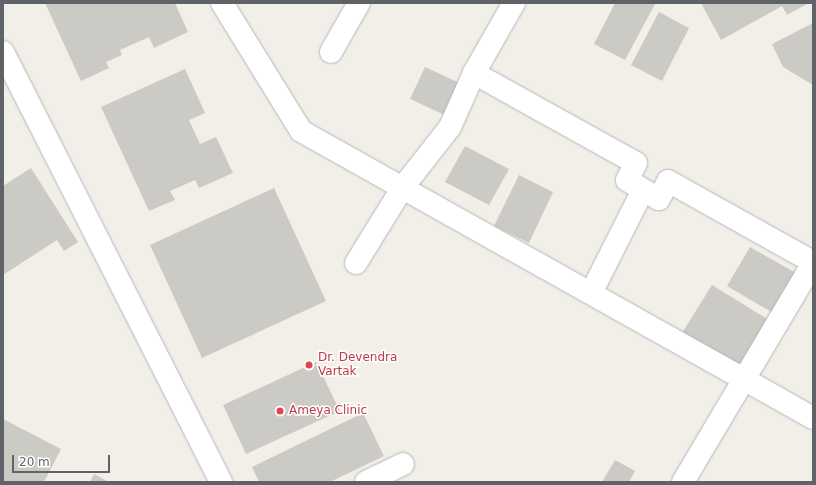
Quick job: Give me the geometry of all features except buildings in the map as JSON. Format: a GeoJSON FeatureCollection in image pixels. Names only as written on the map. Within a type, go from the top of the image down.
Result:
{"type":"FeatureCollection","features":[{"type":"Feature","properties":{"kind":"street"},"geometry":{"type":"LineString","coordinates":[[222,3],[301,131],[813,418]]}},
{"type":"Feature","properties":{"kind":"street"},"geometry":{"type":"LineString","coordinates":[[332,52],[359,3]]}},
{"type":"Feature","properties":{"kind":"street"},"geometry":{"type":"LineString","coordinates":[[356,263],[403,187],[450,127],[474,74],[514,3]]}},
{"type":"Feature","properties":{"kind":"street"},"geometry":{"type":"LineString","coordinates":[[3,52],[221,482]]}},
{"type":"Feature","properties":{"kind":"street"},"geometry":{"type":"LineString","coordinates":[[474,74],[636,163],[627,180],[659,199],[668,181],[813,262],[683,482]]}},
{"type":"Feature","properties":{"kind":"street"},"geometry":{"type":"LineString","coordinates":[[591,293],[643,190]]}},
{"type":"Feature","properties":{"kind":"street"},"geometry":{"type":"LineString","coordinates":[[366,482],[404,464]]}},
{"type":"Feature","properties":{"kind":"place","name":"Dr. Devendra Vartak"},"geometry":{"type":"Point","coordinates":[309,365]}},
{"type":"Feature","properties":{"kind":"place","name":"Ameya Clinic"},"geometry":{"type":"Point","coordinates":[280,411]}}]}
